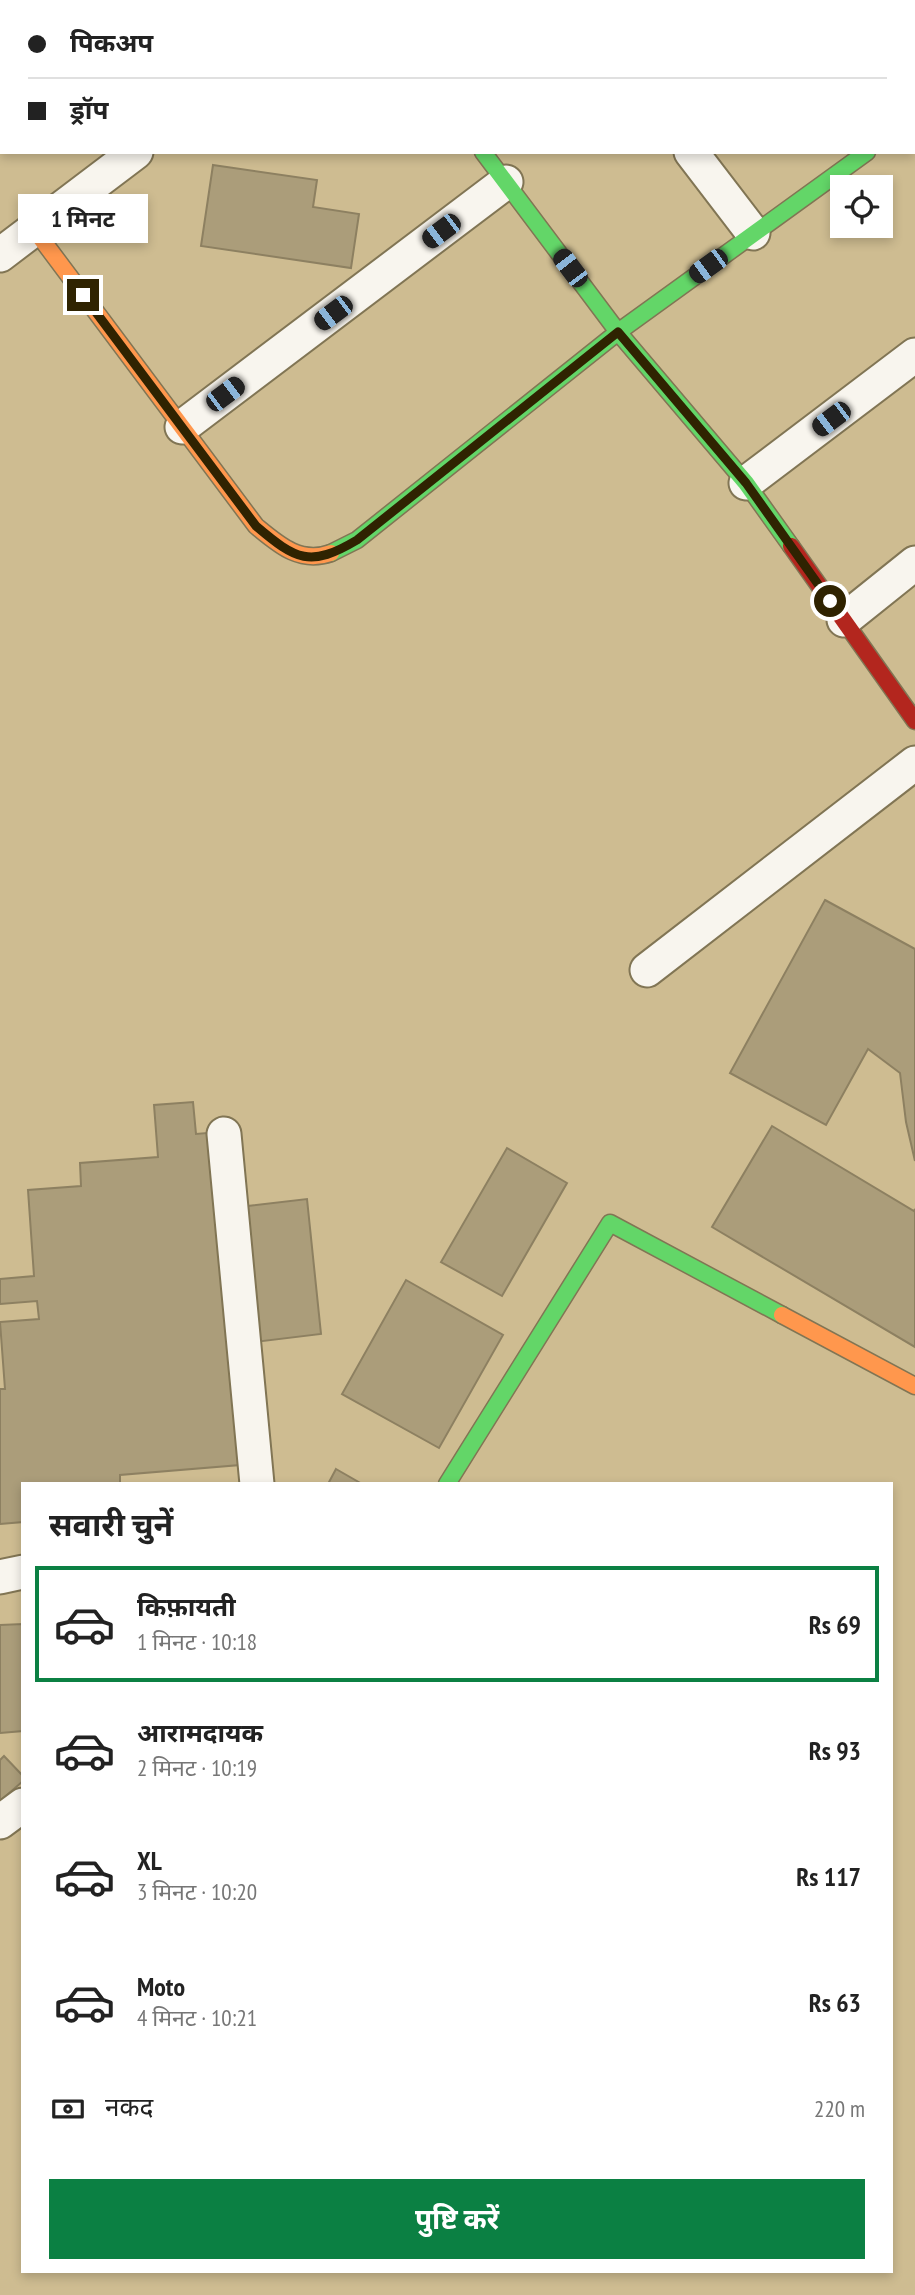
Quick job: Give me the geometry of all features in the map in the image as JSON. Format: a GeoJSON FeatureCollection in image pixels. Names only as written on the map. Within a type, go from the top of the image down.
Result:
{"type":"FeatureCollection","features":[{"type":"Feature","properties":{"kind":"street"},"geometry":{"type":"LineString","coordinates":[[0,255],[133,154]]}},
{"type":"Feature","properties":{"kind":"street"},"geometry":{"type":"LineString","coordinates":[[485,154],[618,332],[746,483],[915,721]]}},
{"type":"Feature","properties":{"kind":"street"},"geometry":{"type":"LineString","coordinates":[[693,154],[753,233]]}},
{"type":"Feature","properties":{"kind":"street"},"geometry":{"type":"LineString","coordinates":[[34,229],[256,526],[281,547],[307,558],[333,554],[357,540],[618,332],[864,154]]}},
{"type":"Feature","properties":{"kind":"street"},"geometry":{"type":"LineString","coordinates":[[182,427],[506,182]]}},
{"type":"Feature","properties":{"kind":"street"},"geometry":{"type":"LineString","coordinates":[[746,483],[915,355]]}},
{"type":"Feature","properties":{"kind":"street"},"geometry":{"type":"LineString","coordinates":[[844,620],[915,563]]}},
{"type":"Feature","properties":{"kind":"street"},"geometry":{"type":"LineString","coordinates":[[647,970],[915,763]]}},
{"type":"Feature","properties":{"kind":"street"},"geometry":{"type":"LineString","coordinates":[[225,1134],[257,1482]]}},
{"type":"Feature","properties":{"kind":"street"},"geometry":{"type":"LineString","coordinates":[[448,1482],[610,1223],[915,1386]]}},
{"type":"Feature","properties":{"kind":"street"},"geometry":{"type":"LineString","coordinates":[[0,1577],[21,1572]]}},
{"type":"Feature","properties":{"kind":"street"},"geometry":{"type":"LineString","coordinates":[[0,1822],[21,1806]]}},
{"type":"Feature","properties":{"kind":"building"},"geometry":{"type":"Polygon","coordinates":[[[213,165],[317,180],[313,207],[359,214],[351,268],[201,246],[213,165]]]}},
{"type":"Feature","properties":{"kind":"building"},"geometry":{"type":"Polygon","coordinates":[[[825,900],[915,949],[915,1161],[906,1122],[900,1073],[868,1049],[826,1125],[730,1073],[825,900]]]}},
{"type":"Feature","properties":{"kind":"building"},"geometry":{"type":"Polygon","coordinates":[[[193,1102],[196,1134],[219,1132],[240,1465],[120,1475],[120,1482],[21,1482],[21,1522],[0,1524],[0,1389],[5,1389],[0,1322],[39,1319],[37,1301],[0,1304],[0,1279],[34,1276],[28,1190],[81,1186],[80,1163],[158,1157],[154,1105],[193,1102]]]}},
{"type":"Feature","properties":{"kind":"building"},"geometry":{"type":"Polygon","coordinates":[[[772,1126],[914,1211],[915,1209],[915,1347],[712,1227],[772,1126]]]}},
{"type":"Feature","properties":{"kind":"building"},"geometry":{"type":"Polygon","coordinates":[[[507,1148],[567,1183],[502,1296],[441,1262],[507,1148]]]}},
{"type":"Feature","properties":{"kind":"building"},"geometry":{"type":"Polygon","coordinates":[[[307,1199],[321,1334],[255,1342],[240,1207],[307,1199]]]}},
{"type":"Feature","properties":{"kind":"building"},"geometry":{"type":"Polygon","coordinates":[[[406,1280],[503,1335],[439,1448],[342,1394],[406,1280]]]}},
{"type":"Feature","properties":{"kind":"building"},"geometry":{"type":"Polygon","coordinates":[[[336,1469],[359,1482],[329,1482],[336,1469]]]}},
{"type":"Feature","properties":{"kind":"building"},"geometry":{"type":"Polygon","coordinates":[[[21,1624],[21,1731],[0,1733],[0,1625],[21,1624]]]}},
{"type":"Feature","properties":{"kind":"building"},"geometry":{"type":"Polygon","coordinates":[[[4,1756],[21,1774],[21,1783],[0,1801],[0,1760],[4,1756]]]}},
{"type":"Feature","properties":{"kind":"traffic: fast"},"geometry":{"type":"LineString","coordinates":[[484,154],[618,332],[746,483],[791,546]]}},
{"type":"Feature","properties":{"kind":"traffic: fast"},"geometry":{"type":"LineString","coordinates":[[331,553],[357,540],[618,332],[864,154]]}},
{"type":"Feature","properties":{"kind":"traffic: fast"},"geometry":{"type":"LineString","coordinates":[[448,1482],[610,1223],[782,1315]]}},
{"type":"Feature","properties":{"kind":"traffic: slow"},"geometry":{"type":"LineString","coordinates":[[34,229],[256,526],[290,551],[309,556],[331,553]]}},
{"type":"Feature","properties":{"kind":"traffic: slow"},"geometry":{"type":"LineString","coordinates":[[782,1315],[915,1386]]}},
{"type":"Feature","properties":{"kind":"traffic: jam"},"geometry":{"type":"LineString","coordinates":[[791,546],[915,721]]}},
{"type":"Feature","properties":{"kind":"route"},"geometry":{"type":"LineString","coordinates":[[83,295],[256,526],[281,547],[307,558],[333,554],[357,540],[618,332],[746,483],[830,601]]}}]}
